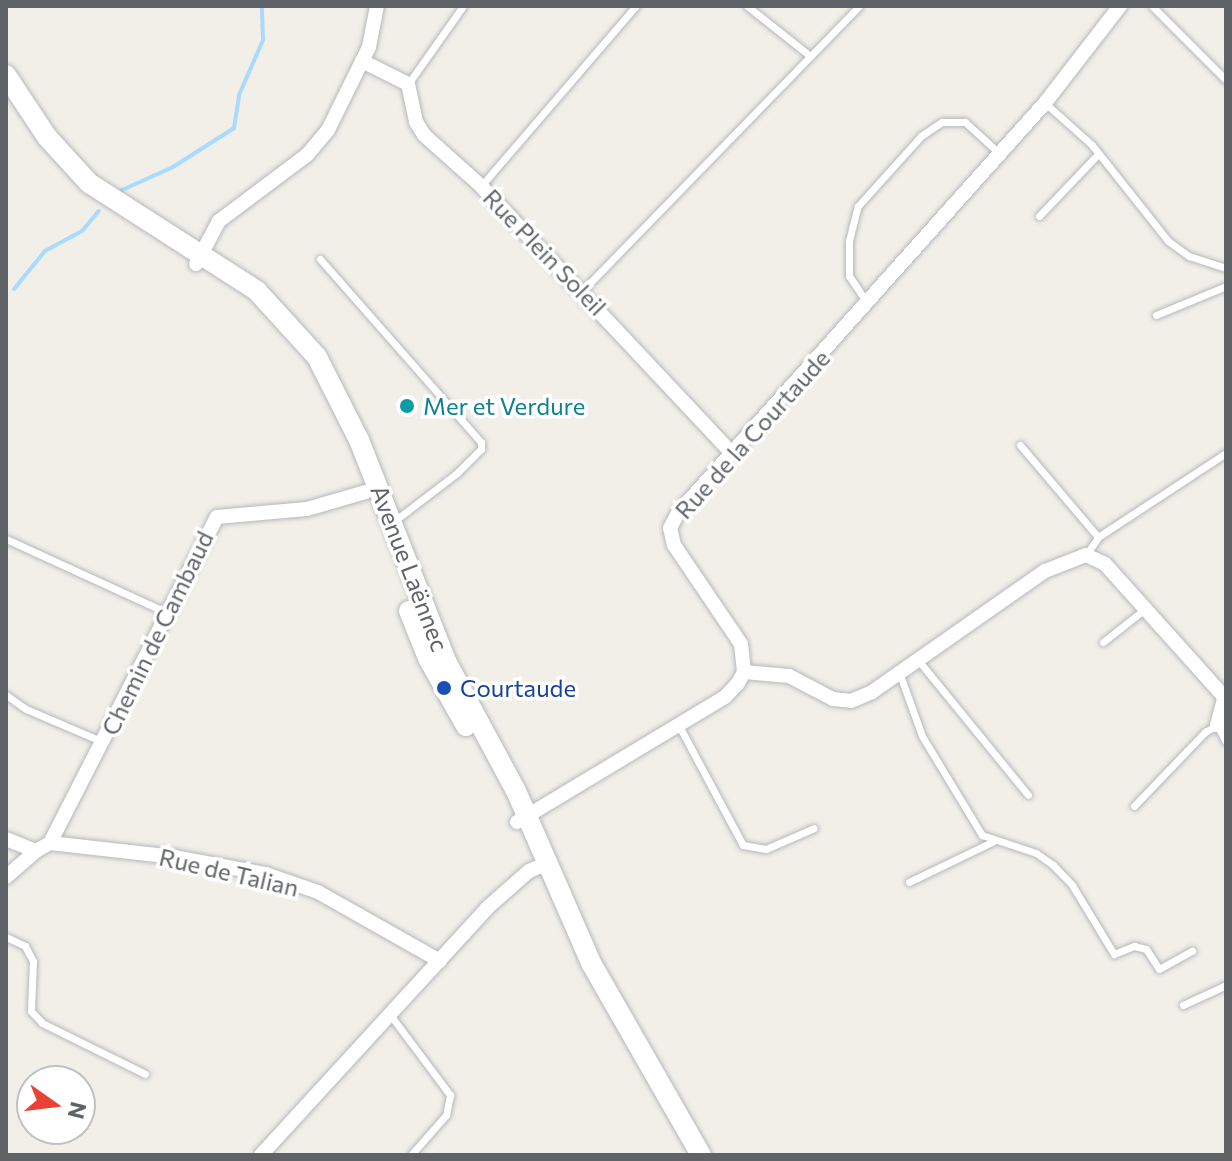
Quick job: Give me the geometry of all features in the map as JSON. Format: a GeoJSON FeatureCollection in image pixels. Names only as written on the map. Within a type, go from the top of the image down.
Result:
{"type":"FeatureCollection","features":[{"type":"Feature","properties":{"kind":"main road","name":"Avenue Laënnec"},"geometry":{"type":"LineString","coordinates":[[6,75],[47,137],[89,183],[198,259],[253,303],[293,343],[337,416],[428,658],[522,819]]}},
{"type":"Feature","properties":{"kind":"main road","name":"Avenue Laënnec"},"geometry":{"type":"LineString","coordinates":[[6,97],[40,145],[76,184],[198,259],[257,291],[317,357],[353,426],[446,661],[543,864],[591,963],[701,1155]]}},
{"type":"Feature","properties":{"kind":"main road","name":"Avenue Laënnec"},"geometry":{"type":"LineString","coordinates":[[543,864],[615,1030],[690,1155]]}},
{"type":"Feature","properties":{"kind":"street"},"geometry":{"type":"LineString","coordinates":[[198,259],[219,221],[307,155],[328,130],[362,61],[378,17],[377,6]]}},
{"type":"Feature","properties":{"kind":"street","name":"Rue de la Courtaude"},"geometry":{"type":"LineString","coordinates":[[744,672],[741,644],[674,545],[670,528],[731,452],[868,305],[1045,103],[1120,6]]}},
{"type":"Feature","properties":{"kind":"street"},"geometry":{"type":"LineString","coordinates":[[362,61],[408,84]]}},
{"type":"Feature","properties":{"kind":"street","name":"Rue Plein Soleil"},"geometry":{"type":"LineString","coordinates":[[408,84],[416,122],[424,135],[481,186],[731,452]]}},
{"type":"Feature","properties":{"kind":"street","name":"Chemin de Cambaud"},"geometry":{"type":"LineString","coordinates":[[50,843],[217,517],[307,509],[366,492]]}},
{"type":"Feature","properties":{"kind":"street"},"geometry":{"type":"LineString","coordinates":[[522,819],[725,697],[744,672],[789,676],[833,699],[851,701],[1045,571],[1086,555],[1105,564],[1225,699],[1221,725]]}},
{"type":"Feature","properties":{"kind":"street"},"geometry":{"type":"LineString","coordinates":[[6,839],[36,851]]}},
{"type":"Feature","properties":{"kind":"street"},"geometry":{"type":"LineString","coordinates":[[6,877],[50,843]]}},
{"type":"Feature","properties":{"kind":"street","name":"Rue de Talian"},"geometry":{"type":"LineString","coordinates":[[50,843],[174,857],[279,878],[362,914],[440,961]]}},
{"type":"Feature","properties":{"kind":"street"},"geometry":{"type":"LineString","coordinates":[[264,1153],[487,908],[543,864]]}},
{"type":"Feature","properties":{"kind":"lane"},"geometry":{"type":"LineString","coordinates":[[408,84],[463,6]]}},
{"type":"Feature","properties":{"kind":"lane"},"geometry":{"type":"LineString","coordinates":[[481,186],[636,6]]}},
{"type":"Feature","properties":{"kind":"lane"},"geometry":{"type":"LineString","coordinates":[[747,6],[810,56]]}},
{"type":"Feature","properties":{"kind":"lane"},"geometry":{"type":"LineString","coordinates":[[582,291],[859,6]]}},
{"type":"Feature","properties":{"kind":"lane"},"geometry":{"type":"LineString","coordinates":[[1152,6],[1226,80]]}},
{"type":"Feature","properties":{"kind":"lane"},"geometry":{"type":"LineString","coordinates":[[1045,103],[1098,154],[1168,241],[1189,256],[1226,268]]}},
{"type":"Feature","properties":{"kind":"lane"},"geometry":{"type":"LineString","coordinates":[[868,305],[849,276],[849,241],[858,206],[921,136],[942,122],[965,122],[1000,154]]}},
{"type":"Feature","properties":{"kind":"lane"},"geometry":{"type":"LineString","coordinates":[[1039,216],[1098,154]]}},
{"type":"Feature","properties":{"kind":"lane"},"geometry":{"type":"LineString","coordinates":[[320,259],[481,442],[481,449],[457,473],[391,524]]}},
{"type":"Feature","properties":{"kind":"lane"},"geometry":{"type":"LineString","coordinates":[[1156,315],[1226,286]]}},
{"type":"Feature","properties":{"kind":"lane"},"geometry":{"type":"LineString","coordinates":[[1020,445],[1098,537]]}},
{"type":"Feature","properties":{"kind":"lane"},"geometry":{"type":"LineString","coordinates":[[1086,555],[1098,537],[1226,453]]}},
{"type":"Feature","properties":{"kind":"lane"},"geometry":{"type":"LineString","coordinates":[[6,539],[169,613]]}},
{"type":"Feature","properties":{"kind":"lane"},"geometry":{"type":"LineString","coordinates":[[1103,642],[1146,608]]}},
{"type":"Feature","properties":{"kind":"lane"},"geometry":{"type":"LineString","coordinates":[[916,657],[1028,795]]}},
{"type":"Feature","properties":{"kind":"lane"},"geometry":{"type":"LineString","coordinates":[[899,671],[922,736],[982,835],[1036,853],[1053,865],[1072,885],[1114,954],[1134,946],[1146,949],[1159,969],[1192,951]]}},
{"type":"Feature","properties":{"kind":"lane"},"geometry":{"type":"LineString","coordinates":[[6,695],[26,709],[103,742]]}},
{"type":"Feature","properties":{"kind":"lane"},"geometry":{"type":"LineString","coordinates":[[678,723],[743,845],[766,849],[814,828]]}},
{"type":"Feature","properties":{"kind":"lane"},"geometry":{"type":"LineString","coordinates":[[1134,806],[1221,725],[1226,742]]}},
{"type":"Feature","properties":{"kind":"lane"},"geometry":{"type":"LineString","coordinates":[[909,882],[994,841]]}},
{"type":"Feature","properties":{"kind":"lane"},"geometry":{"type":"LineString","coordinates":[[6,937],[25,946],[33,961],[31,1011],[42,1023],[145,1074]]}},
{"type":"Feature","properties":{"kind":"lane"},"geometry":{"type":"LineString","coordinates":[[1183,1005],[1226,985]]}},
{"type":"Feature","properties":{"kind":"lane"},"geometry":{"type":"LineString","coordinates":[[391,1016],[450,1095],[446,1115],[411,1155]]}},
{"type":"Feature","properties":{"kind":"waterway"},"geometry":{"type":"LineString","coordinates":[[122,190],[173,167],[234,128],[239,95],[263,40],[262,6]]}},
{"type":"Feature","properties":{"kind":"waterway"},"geometry":{"type":"LineString","coordinates":[[14,289],[45,251],[82,231],[99,211]]}},
{"type":"Feature","properties":{"kind":"place","name":"Mer et Verdure"},"geometry":{"type":"Point","coordinates":[407,406]}},
{"type":"Feature","properties":{"kind":"place","name":"Courtaude"},"geometry":{"type":"Point","coordinates":[444,688]}}]}
